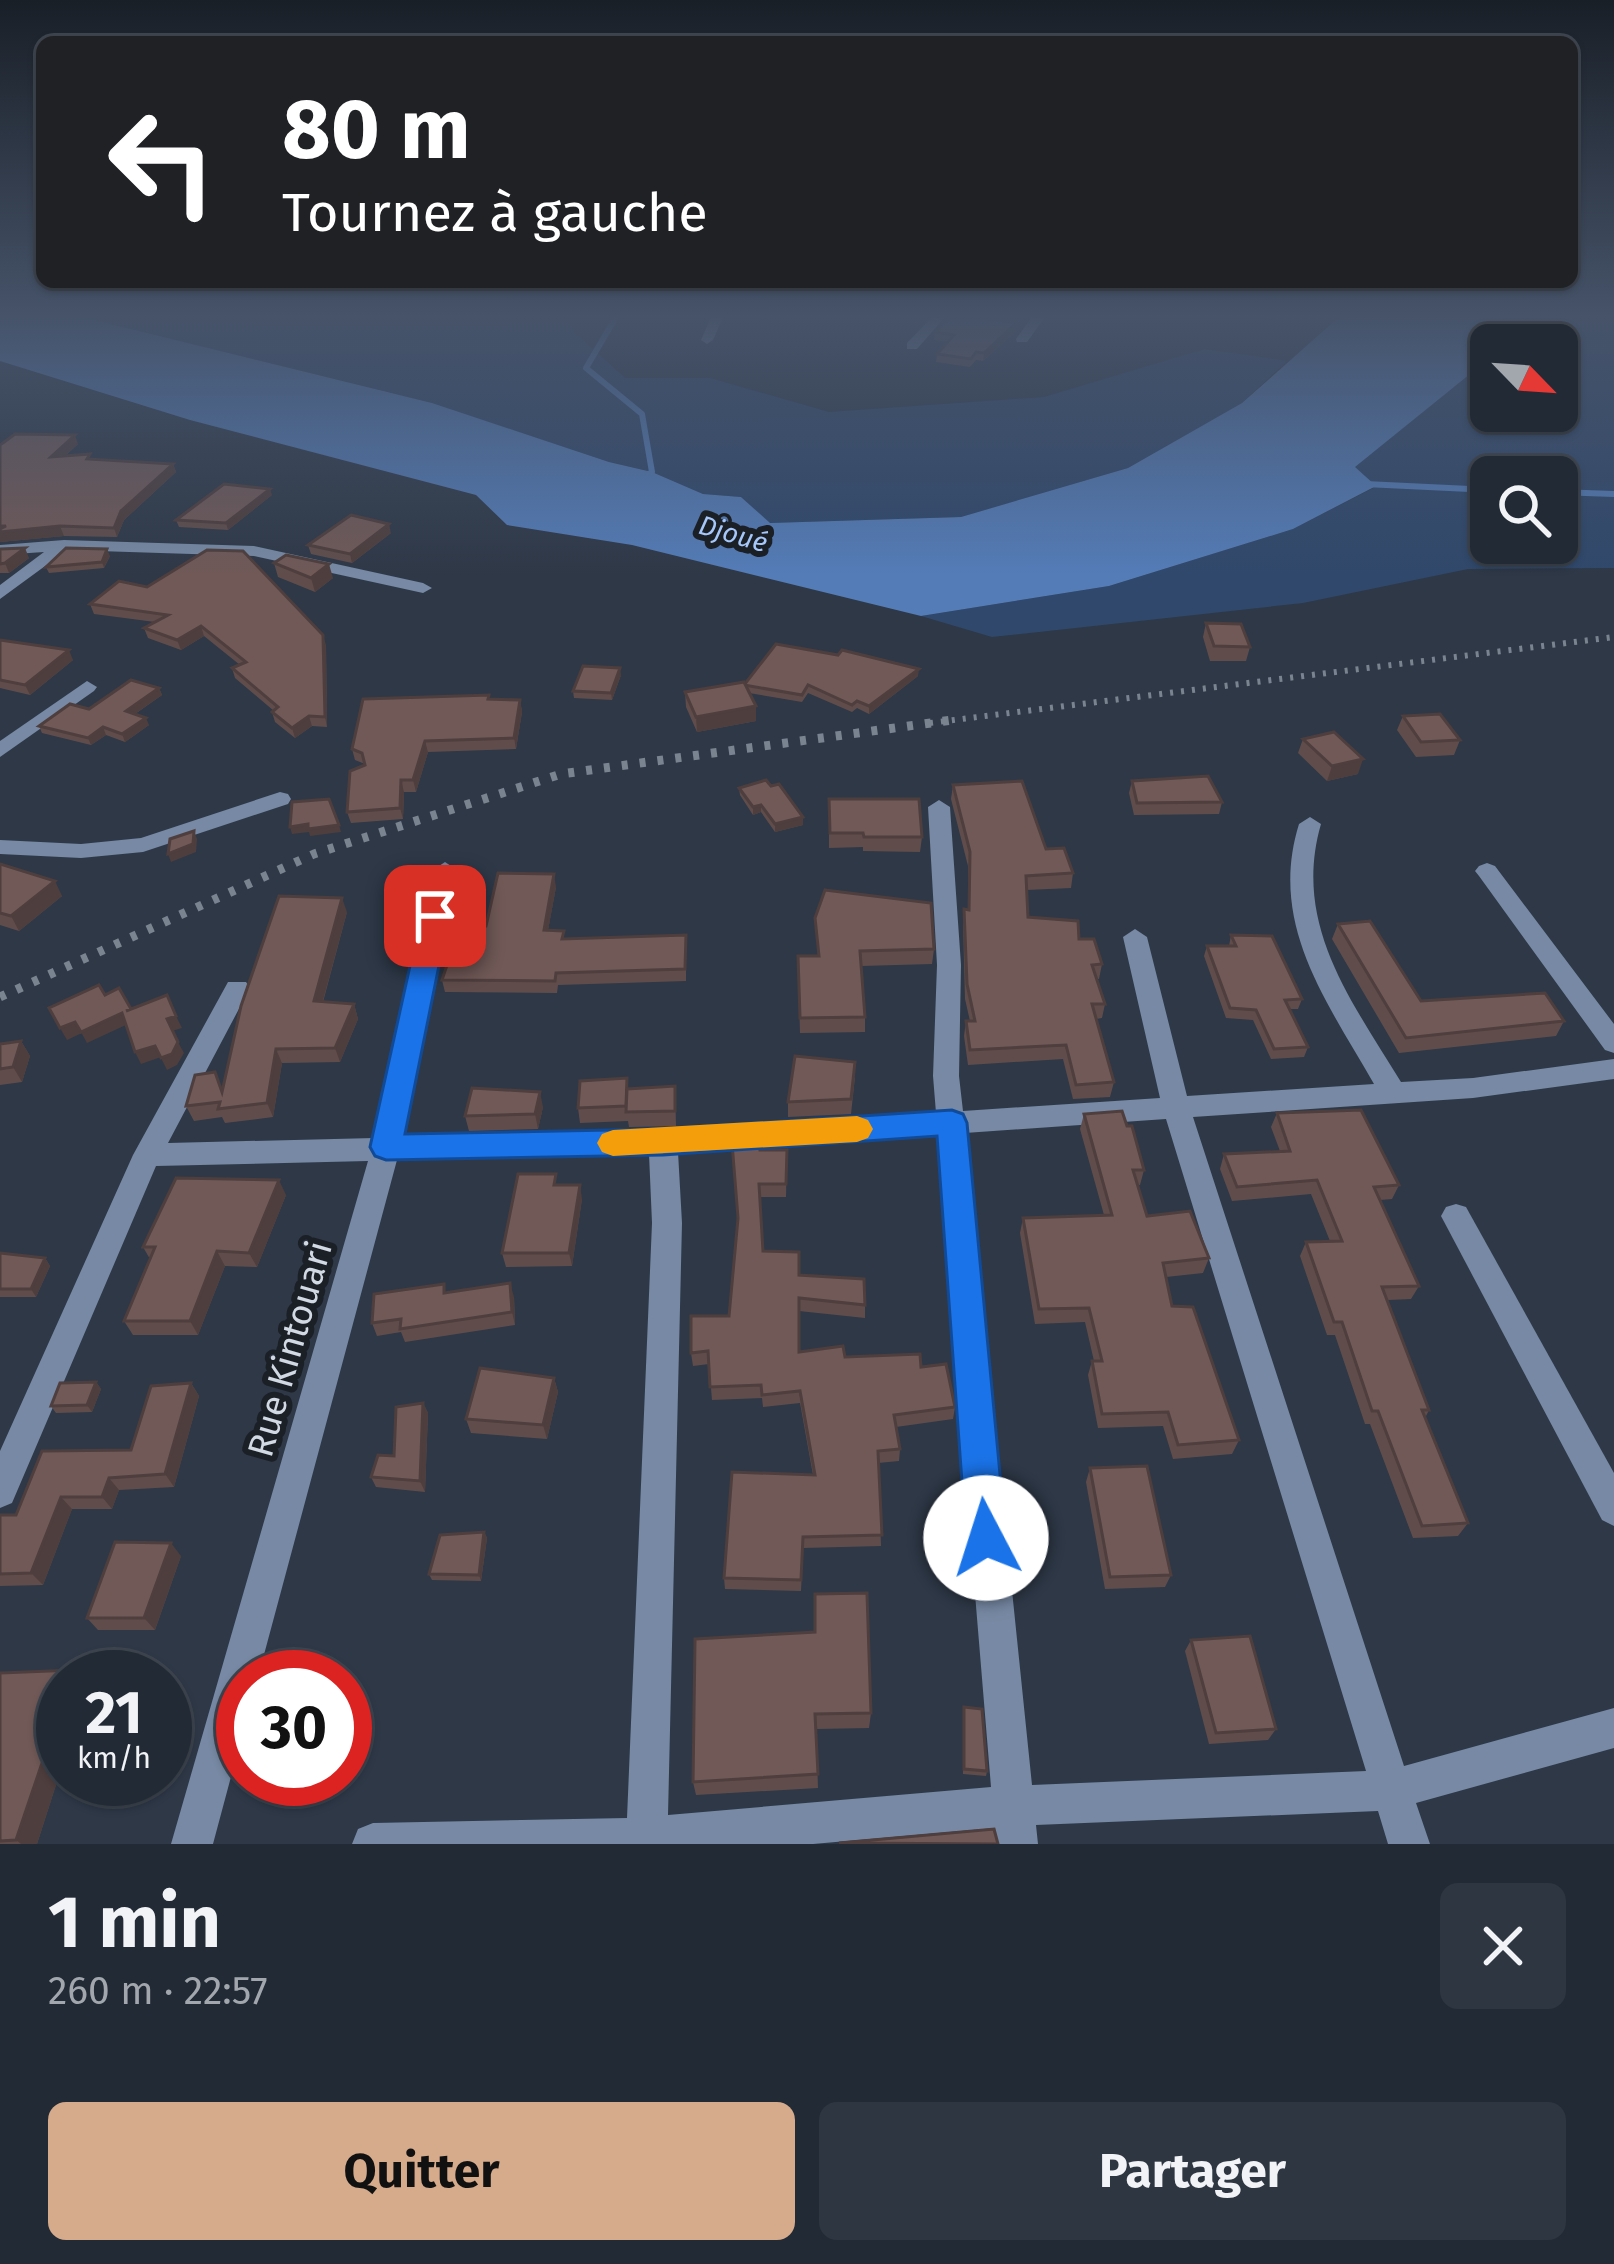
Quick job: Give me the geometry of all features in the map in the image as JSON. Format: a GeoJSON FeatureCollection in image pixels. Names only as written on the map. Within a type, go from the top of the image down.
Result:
{"type":"FeatureCollection","features":[{"type":"Feature","properties":{"kind":"street"},"geometry":{"type":"LineString","coordinates":[[0,550],[64,544],[254,550],[423,588]]}},
{"type":"Feature","properties":{"kind":"street"},"geometry":{"type":"LineString","coordinates":[[0,594],[64,544]]}},
{"type":"Feature","properties":{"kind":"street"},"geometry":{"type":"LineString","coordinates":[[0,752],[86,687]]}},
{"type":"Feature","properties":{"kind":"street"},"geometry":{"type":"LineString","coordinates":[[0,847],[82,851],[143,845],[280,799]]}},
{"type":"Feature","properties":{"kind":"street"},"geometry":{"type":"LineString","coordinates":[[939,807],[952,1123],[1014,1825]]}},
{"type":"Feature","properties":{"kind":"street"},"geometry":{"type":"LineString","coordinates":[[1310,824],[1300,844],[1297,901],[1311,942],[1393,1093]]}},
{"type":"Feature","properties":{"kind":"street","name":"Rue Kintouari"},"geometry":{"type":"LineString","coordinates":[[192,1844],[386,1147],[445,870]]}},
{"type":"Feature","properties":{"kind":"street"},"geometry":{"type":"LineString","coordinates":[[1487,871],[1614,1043]]}},
{"type":"Feature","properties":{"kind":"street"},"geometry":{"type":"LineString","coordinates":[[1135,937],[1176,1108],[1409,1844]]}},
{"type":"Feature","properties":{"kind":"street"},"geometry":{"type":"LineString","coordinates":[[0,1491],[147,1155],[237,988]]}},
{"type":"Feature","properties":{"kind":"street"},"geometry":{"type":"LineString","coordinates":[[147,1155],[663,1142],[1473,1088],[1614,1069]]}},
{"type":"Feature","properties":{"kind":"street"},"geometry":{"type":"LineString","coordinates":[[647,1841],[667,1223],[663,1142]]}},
{"type":"Feature","properties":{"kind":"street"},"geometry":{"type":"LineString","coordinates":[[1456,1216],[1614,1508]]}},
{"type":"Feature","properties":{"kind":"street"},"geometry":{"type":"LineString","coordinates":[[373,1844],[647,1841],[1014,1825],[1390,1790],[1614,1728]]}},
{"type":"Feature","properties":{"kind":"shaded area"},"geometry":{"type":"Polygon","coordinates":[[[432,403],[798,403],[829,412],[957,403],[1242,403],[1128,468],[961,517],[769,523],[741,497],[703,494],[652,472],[432,403]]]}},
{"type":"Feature","properties":{"kind":"shaded area"},"geometry":{"type":"Polygon","coordinates":[[[1434,403],[1470,403],[1470,432],[1578,432],[1578,403],[1614,403],[1614,568],[1468,569],[1303,603],[992,637],[921,616],[1109,586],[1293,529],[1375,487],[1354,467],[1434,403]]]}},
{"type":"Feature","properties":{"kind":"water","name":"Djoué"},"geometry":{"type":"Polygon","coordinates":[[[135,403],[432,403],[652,472],[703,494],[741,497],[770,523],[961,517],[1128,468],[1242,403],[1434,403],[1355,467],[1376,486],[1293,529],[1109,586],[921,616],[632,545],[507,525],[476,495],[135,403]]]}},
{"type":"Feature","properties":{"kind":"building"},"geometry":{"type":"Polygon","coordinates":[[[15,434],[75,435],[51,457],[90,454],[87,459],[173,464],[121,511],[114,528],[60,526],[0,532],[6,526],[0,526],[0,445],[15,434]]]}},
{"type":"Feature","properties":{"kind":"building"},"geometry":{"type":"Polygon","coordinates":[[[224,484],[270,489],[226,523],[176,520],[224,484]]]}},
{"type":"Feature","properties":{"kind":"building"},"geometry":{"type":"Polygon","coordinates":[[[351,515],[389,524],[350,554],[308,545],[351,515]]]}},
{"type":"Feature","properties":{"kind":"building"},"geometry":{"type":"Polygon","coordinates":[[[25,548],[5,563],[0,564],[0,549],[25,548]]]}},
{"type":"Feature","properties":{"kind":"building"},"geometry":{"type":"Polygon","coordinates":[[[66,548],[107,549],[102,562],[46,567],[66,548]]]}},
{"type":"Feature","properties":{"kind":"building"},"geometry":{"type":"Polygon","coordinates":[[[207,550],[243,551],[323,635],[325,717],[309,716],[292,728],[272,712],[278,707],[232,668],[246,662],[201,626],[177,640],[144,628],[168,615],[90,604],[119,581],[147,587],[207,550]]]}},
{"type":"Feature","properties":{"kind":"building"},"geometry":{"type":"Polygon","coordinates":[[[286,555],[329,564],[311,578],[274,563],[286,555]]]}},
{"type":"Feature","properties":{"kind":"building"},"geometry":{"type":"Polygon","coordinates":[[[1206,623],[1241,624],[1250,647],[1214,646],[1206,623]]]}},
{"type":"Feature","properties":{"kind":"building"},"geometry":{"type":"Polygon","coordinates":[[[0,640],[69,650],[25,685],[0,680],[0,640]]]}},
{"type":"Feature","properties":{"kind":"building"},"geometry":{"type":"Polygon","coordinates":[[[776,644],[838,655],[842,650],[919,669],[869,706],[857,701],[852,705],[808,685],[802,695],[744,685],[776,644]]]}},
{"type":"Feature","properties":{"kind":"building"},"geometry":{"type":"Polygon","coordinates":[[[583,666],[620,668],[611,693],[573,691],[583,666]]]}},
{"type":"Feature","properties":{"kind":"building"},"geometry":{"type":"Polygon","coordinates":[[[131,680],[159,688],[126,711],[146,718],[122,734],[103,727],[88,738],[39,726],[70,704],[89,709],[131,680]]]}},
{"type":"Feature","properties":{"kind":"building"},"geometry":{"type":"Polygon","coordinates":[[[744,682],[756,706],[696,717],[685,692],[744,682]]]}},
{"type":"Feature","properties":{"kind":"building"},"geometry":{"type":"Polygon","coordinates":[[[489,695],[488,699],[520,700],[514,738],[425,741],[413,780],[401,780],[400,808],[347,812],[350,771],[365,765],[362,753],[352,749],[363,699],[489,695]]]}},
{"type":"Feature","properties":{"kind":"building"},"geometry":{"type":"Polygon","coordinates":[[[1440,714],[1460,740],[1421,742],[1403,716],[1440,714]]]}},
{"type":"Feature","properties":{"kind":"building"},"geometry":{"type":"Polygon","coordinates":[[[1334,732],[1363,759],[1332,766],[1303,739],[1334,732]]]}},
{"type":"Feature","properties":{"kind":"building"},"geometry":{"type":"Polygon","coordinates":[[[1208,776],[1222,802],[1137,803],[1132,781],[1208,776]]]}},
{"type":"Feature","properties":{"kind":"building"},"geometry":{"type":"Polygon","coordinates":[[[766,780],[771,786],[779,784],[803,817],[775,824],[761,805],[753,807],[739,788],[766,780]]]}},
{"type":"Feature","properties":{"kind":"building"},"geometry":{"type":"Polygon","coordinates":[[[1022,781],[1046,849],[1064,848],[1073,873],[1026,876],[1028,917],[1078,921],[1079,939],[1094,939],[1102,964],[1092,965],[1105,1004],[1092,1004],[1114,1082],[1076,1085],[1066,1045],[970,1050],[966,1021],[975,1021],[967,984],[964,909],[969,910],[970,852],[953,785],[1022,781]]]}},
{"type":"Feature","properties":{"kind":"building"},"geometry":{"type":"Polygon","coordinates":[[[329,799],[339,825],[290,827],[292,802],[329,799]]]}},
{"type":"Feature","properties":{"kind":"building"},"geometry":{"type":"Polygon","coordinates":[[[829,799],[919,799],[922,837],[830,833],[829,799]]]}},
{"type":"Feature","properties":{"kind":"building"},"geometry":{"type":"Polygon","coordinates":[[[194,831],[193,844],[168,854],[170,839],[194,831]]]}},
{"type":"Feature","properties":{"kind":"building"},"geometry":{"type":"Polygon","coordinates":[[[0,864],[55,881],[11,916],[0,913],[0,864]]]}},
{"type":"Feature","properties":{"kind":"building"},"geometry":{"type":"Polygon","coordinates":[[[498,873],[554,874],[544,930],[564,931],[562,939],[686,935],[685,969],[556,973],[555,981],[442,980],[460,926],[486,926],[498,873]]]}},
{"type":"Feature","properties":{"kind":"building"},"geometry":{"type":"Polygon","coordinates":[[[825,890],[931,903],[934,949],[860,951],[865,1017],[800,1018],[798,956],[819,956],[815,918],[825,890]]]}},
{"type":"Feature","properties":{"kind":"building"},"geometry":{"type":"Polygon","coordinates":[[[279,896],[342,898],[314,1001],[354,1004],[335,1048],[276,1049],[267,1103],[218,1109],[220,1102],[186,1106],[195,1075],[215,1072],[222,1092],[241,1006],[279,896]]]}},
{"type":"Feature","properties":{"kind":"building"},"geometry":{"type":"Polygon","coordinates":[[[1370,921],[1421,1001],[1545,993],[1564,1021],[1406,1038],[1338,924],[1370,921]]]}},
{"type":"Feature","properties":{"kind":"building"},"geometry":{"type":"Polygon","coordinates":[[[1231,935],[1272,936],[1302,999],[1285,1000],[1308,1047],[1274,1049],[1256,1010],[1230,1008],[1207,946],[1236,946],[1231,935]]]}},
{"type":"Feature","properties":{"kind":"building"},"geometry":{"type":"Polygon","coordinates":[[[99,985],[105,995],[119,988],[131,1009],[126,1011],[167,995],[176,1016],[167,1019],[178,1042],[172,1054],[161,1058],[155,1046],[135,1052],[122,1013],[81,1032],[75,1022],[60,1028],[49,1008],[99,985]]]}},
{"type":"Feature","properties":{"kind":"building"},"geometry":{"type":"Polygon","coordinates":[[[21,1041],[13,1067],[0,1069],[0,1044],[21,1041]]]}},
{"type":"Feature","properties":{"kind":"building"},"geometry":{"type":"Polygon","coordinates":[[[795,1056],[855,1062],[851,1099],[788,1102],[795,1056]]]}},
{"type":"Feature","properties":{"kind":"building"},"geometry":{"type":"Polygon","coordinates":[[[627,1078],[626,1106],[578,1108],[580,1081],[627,1078]]]}},
{"type":"Feature","properties":{"kind":"building"},"geometry":{"type":"Polygon","coordinates":[[[675,1086],[675,1111],[626,1112],[627,1089],[675,1086]]]}},
{"type":"Feature","properties":{"kind":"building"},"geometry":{"type":"Polygon","coordinates":[[[472,1088],[540,1092],[535,1114],[465,1116],[472,1088]]]}},
{"type":"Feature","properties":{"kind":"building"},"geometry":{"type":"Polygon","coordinates":[[[1361,1110],[1399,1185],[1374,1187],[1419,1286],[1382,1287],[1429,1410],[1422,1410],[1468,1523],[1422,1526],[1378,1411],[1372,1411],[1342,1322],[1334,1322],[1306,1242],[1342,1241],[1317,1180],[1237,1187],[1224,1154],[1290,1151],[1277,1113],[1361,1110]]]}},
{"type":"Feature","properties":{"kind":"building"},"geometry":{"type":"Polygon","coordinates":[[[1122,1111],[1127,1126],[1132,1126],[1144,1170],[1133,1170],[1147,1216],[1190,1211],[1209,1258],[1163,1263],[1172,1306],[1193,1307],[1239,1440],[1178,1445],[1168,1412],[1102,1414],[1092,1361],[1102,1361],[1089,1308],[1039,1309],[1023,1218],[1112,1215],[1084,1114],[1122,1111]]]}},
{"type":"Feature","properties":{"kind":"building"},"geometry":{"type":"Polygon","coordinates":[[[759,1140],[760,1150],[787,1150],[786,1184],[759,1184],[763,1251],[799,1252],[799,1275],[864,1279],[865,1305],[799,1298],[799,1352],[843,1346],[845,1357],[920,1354],[921,1367],[946,1364],[955,1407],[894,1415],[900,1449],[878,1451],[882,1535],[803,1537],[801,1580],[724,1578],[732,1472],[815,1475],[800,1391],[762,1395],[761,1385],[710,1387],[708,1351],[691,1353],[691,1316],[729,1316],[738,1218],[732,1143],[759,1140]]]}},
{"type":"Feature","properties":{"kind":"building"},"geometry":{"type":"Polygon","coordinates":[[[518,1174],[556,1174],[554,1185],[580,1185],[569,1253],[502,1253],[518,1174]]]}},
{"type":"Feature","properties":{"kind":"building"},"geometry":{"type":"Polygon","coordinates":[[[176,1178],[279,1180],[249,1253],[217,1251],[190,1321],[124,1321],[155,1247],[143,1247],[176,1178]]]}},
{"type":"Feature","properties":{"kind":"building"},"geometry":{"type":"Polygon","coordinates":[[[0,1253],[45,1258],[31,1289],[0,1289],[0,1253]]]}},
{"type":"Feature","properties":{"kind":"building"},"geometry":{"type":"Polygon","coordinates":[[[510,1283],[512,1312],[400,1329],[401,1319],[372,1323],[374,1294],[444,1284],[444,1293],[510,1283]]]}},
{"type":"Feature","properties":{"kind":"building"},"geometry":{"type":"Polygon","coordinates":[[[480,1368],[554,1378],[543,1425],[466,1419],[480,1368]]]}},
{"type":"Feature","properties":{"kind":"building"},"geometry":{"type":"Polygon","coordinates":[[[96,1382],[87,1405],[51,1406],[60,1383],[96,1382]]]}},
{"type":"Feature","properties":{"kind":"building"},"geometry":{"type":"Polygon","coordinates":[[[191,1383],[165,1474],[109,1478],[102,1497],[61,1497],[31,1573],[0,1574],[0,1515],[16,1515],[42,1451],[131,1450],[151,1386],[191,1383]]]}},
{"type":"Feature","properties":{"kind":"building"},"geometry":{"type":"Polygon","coordinates":[[[423,1403],[420,1481],[371,1477],[378,1455],[394,1456],[396,1407],[423,1403]]]}},
{"type":"Feature","properties":{"kind":"building"},"geometry":{"type":"Polygon","coordinates":[[[1147,1466],[1171,1575],[1110,1577],[1090,1468],[1147,1466]]]}},
{"type":"Feature","properties":{"kind":"building"},"geometry":{"type":"Polygon","coordinates":[[[484,1532],[479,1575],[429,1574],[440,1535],[484,1532]]]}},
{"type":"Feature","properties":{"kind":"building"},"geometry":{"type":"Polygon","coordinates":[[[115,1542],[171,1543],[144,1618],[87,1618],[115,1542]]]}},
{"type":"Feature","properties":{"kind":"building"},"geometry":{"type":"Polygon","coordinates":[[[867,1593],[871,1713],[815,1714],[818,1774],[693,1782],[695,1639],[815,1632],[815,1594],[867,1593]]]}},
{"type":"Feature","properties":{"kind":"building"},"geometry":{"type":"Polygon","coordinates":[[[1250,1636],[1276,1729],[1216,1733],[1191,1640],[1250,1636]]]}},
{"type":"Feature","properties":{"kind":"building"},"geometry":{"type":"Polygon","coordinates":[[[36,1672],[36,1781],[16,1840],[0,1841],[0,1673],[36,1672]]]}},
{"type":"Feature","properties":{"kind":"building"},"geometry":{"type":"Polygon","coordinates":[[[964,1707],[982,1709],[987,1771],[964,1769],[964,1707]]]}},
{"type":"Feature","properties":{"kind":"building"},"geometry":{"type":"Polygon","coordinates":[[[994,1829],[998,1844],[839,1843],[994,1829]]]}},
{"type":"Feature","properties":{"kind":"waterway"},"geometry":{"type":"LineString","coordinates":[[629,403],[642,414],[652,472],[646,476]]}},
{"type":"Feature","properties":{"kind":"waterway"},"geometry":{"type":"LineString","coordinates":[[1365,484],[1470,489]]}},
{"type":"Feature","properties":{"kind":"waterway"},"geometry":{"type":"LineString","coordinates":[[1578,493],[1614,494]]}},
{"type":"Feature","properties":{"kind":"railway"},"geometry":{"type":"LineString","coordinates":[[933,723],[1614,637]]}},
{"type":"Feature","properties":{"kind":"railway"},"geometry":{"type":"LineString","coordinates":[[933,723],[952,720]]}},
{"type":"Feature","properties":{"kind":"railway"},"geometry":{"type":"LineString","coordinates":[[0,997],[314,854],[561,774],[933,723]]}},
{"type":"Feature","properties":{"kind":"slow traffic"},"geometry":{"type":"LineString","coordinates":[[613,1143],[857,1129]]}},
{"type":"Feature","properties":{"kind":"route"},"geometry":{"type":"LineString","coordinates":[[435,916],[386,1147],[663,1142],[952,1123],[986,1538]]}}]}
